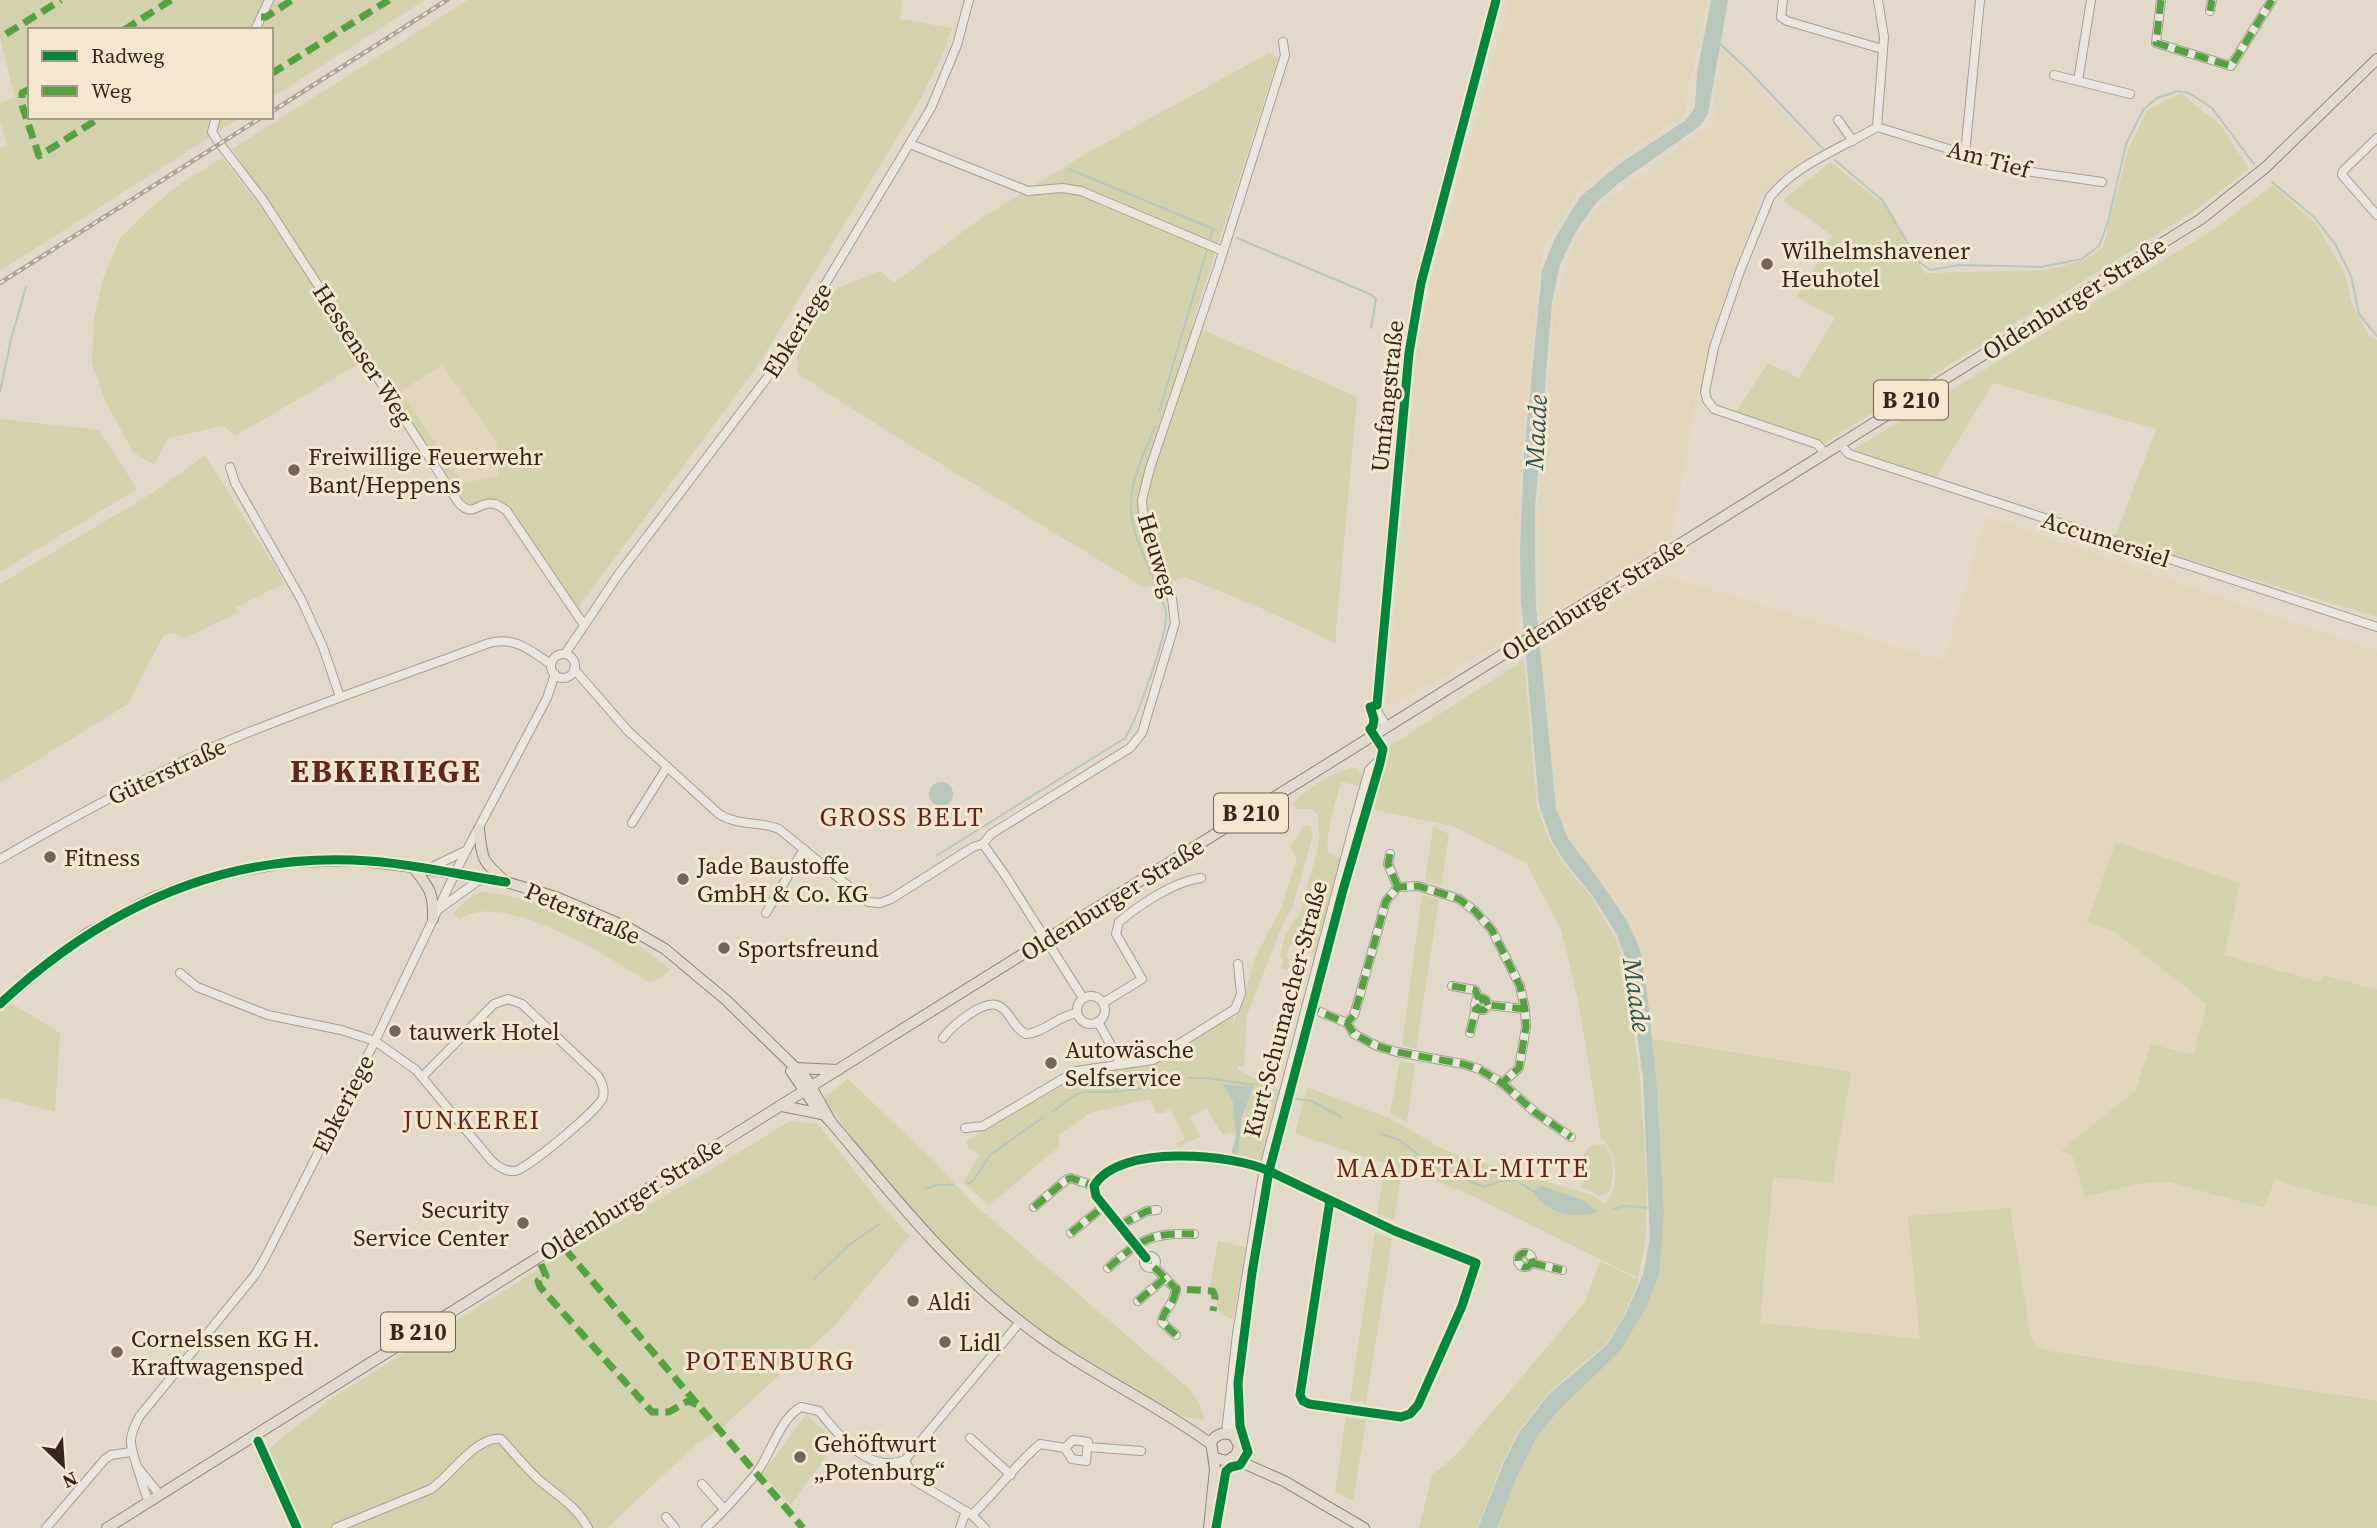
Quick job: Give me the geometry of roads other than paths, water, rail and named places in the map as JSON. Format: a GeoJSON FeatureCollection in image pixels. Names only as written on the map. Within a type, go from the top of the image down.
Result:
{"type":"FeatureCollection","features":[{"type":"Feature","properties":{"kind":"main road","name":"Oldenburger Straße"},"geometry":{"type":"LineString","coordinates":[[107,1528],[2201,219],[2266,167],[2377,59]]}},
{"type":"Feature","properties":{"kind":"main road"},"geometry":{"type":"LineString","coordinates":[[479,829],[481,853],[486,864],[506,882]]}},
{"type":"Feature","properties":{"kind":"main road","name":"Peterstraße"},"geometry":{"type":"LineString","coordinates":[[0,1004],[88,933],[130,909],[192,883],[248,869],[309,861],[356,860],[506,882],[594,911],[627,927],[665,949],[726,1000],[795,1068],[808,1089]]}},
{"type":"Feature","properties":{"kind":"main road"},"geometry":{"type":"LineString","coordinates":[[413,867],[431,891],[435,915]]}},
{"type":"Feature","properties":{"kind":"main road","name":"Peterstraße"},"geometry":{"type":"LineString","coordinates":[[785,1059],[808,1089]]}},
{"type":"Feature","properties":{"kind":"main road"},"geometry":{"type":"LineString","coordinates":[[795,1068],[838,1070]]}},
{"type":"Feature","properties":{"kind":"main road"},"geometry":{"type":"LineString","coordinates":[[808,1089],[826,1118],[932,1240],[1020,1322],[1082,1364],[1168,1415],[1238,1441],[1233,1456],[1222,1470],[1209,1528]]}},
{"type":"Feature","properties":{"kind":"main road"},"geometry":{"type":"LineString","coordinates":[[782,1106],[826,1118]]}},
{"type":"Feature","properties":{"kind":"main road"},"geometry":{"type":"LineString","coordinates":[[1213,1503],[1215,1458],[1211,1451],[1222,1437]]}},
{"type":"Feature","properties":{"kind":"main road"},"geometry":{"type":"LineString","coordinates":[[1215,1458],[1233,1456],[1272,1470],[1284,1481],[1364,1528]]}},
{"type":"Feature","properties":{"kind":"street"},"geometry":{"type":"LineString","coordinates":[[256,28],[269,0]]}},
{"type":"Feature","properties":{"kind":"street","name":"Ebkeriege"},"geometry":{"type":"LineString","coordinates":[[561,658],[618,575],[776,366],[910,144],[944,79],[957,45],[969,0]]}},
{"type":"Feature","properties":{"kind":"street","name":"Umfangstraße"},"geometry":{"type":"LineString","coordinates":[[1387,727],[1378,713],[1377,705],[1409,352],[1421,283],[1496,0]]}},
{"type":"Feature","properties":{"kind":"street"},"geometry":{"type":"LineString","coordinates":[[1783,0],[1782,17],[1787,21],[1882,49]]}},
{"type":"Feature","properties":{"kind":"street"},"geometry":{"type":"LineString","coordinates":[[1825,453],[1818,444],[1714,409],[1707,400],[1705,386],[1714,347],[1740,271],[1770,197],[1777,188],[1796,174],[1877,127],[1884,37],[1878,0]]}},
{"type":"Feature","properties":{"kind":"street"},"geometry":{"type":"LineString","coordinates":[[1965,154],[1980,0]]}},
{"type":"Feature","properties":{"kind":"street"},"geometry":{"type":"LineString","coordinates":[[2078,81],[2091,0]]}},
{"type":"Feature","properties":{"kind":"street"},"geometry":{"type":"LineString","coordinates":[[2161,0],[2156,43],[2231,66],[2272,0]]}},
{"type":"Feature","properties":{"kind":"street"},"geometry":{"type":"LineString","coordinates":[[2210,11],[2212,0]]}},
{"type":"Feature","properties":{"kind":"street","name":"Heuweg"},"geometry":{"type":"LineString","coordinates":[[983,844],[991,834],[1130,748],[1142,733],[1175,623],[1172,599],[1143,512],[1142,500],[1285,55],[1283,42]]}},
{"type":"Feature","properties":{"kind":"street"},"geometry":{"type":"LineString","coordinates":[[2054,75],[2130,94]]}},
{"type":"Feature","properties":{"kind":"street","name":"Hessenser Weg"},"geometry":{"type":"LineString","coordinates":[[215,119],[212,132],[217,140],[263,200],[458,502],[464,509],[471,511],[484,505],[495,504],[506,510],[584,625]]}},
{"type":"Feature","properties":{"kind":"street"},"geometry":{"type":"LineString","coordinates":[[1838,120],[1853,141]]}},
{"type":"Feature","properties":{"kind":"street","name":"Am Tief"},"geometry":{"type":"LineString","coordinates":[[1877,127],[2018,170],[2102,182]]}},
{"type":"Feature","properties":{"kind":"street"},"geometry":{"type":"LineString","coordinates":[[2377,138],[2342,175],[2377,215]]}},
{"type":"Feature","properties":{"kind":"street"},"geometry":{"type":"LineString","coordinates":[[910,144],[1028,191],[1062,188],[1080,191],[1223,251]]}},
{"type":"Feature","properties":{"kind":"street","name":"Accumersiel"},"geometry":{"type":"LineString","coordinates":[[1840,444],[1849,454],[2377,627]]}},
{"type":"Feature","properties":{"kind":"street"},"geometry":{"type":"LineString","coordinates":[[230,467],[235,483],[301,599],[323,647],[340,697]]}},
{"type":"Feature","properties":{"kind":"street","name":"Güterstraße"},"geometry":{"type":"LineString","coordinates":[[0,859],[138,783],[220,745],[340,697],[497,641],[517,642],[532,650],[561,658]]}},
{"type":"Feature","properties":{"kind":"street"},"geometry":{"type":"LineString","coordinates":[[561,658],[565,674],[595,693],[628,731],[725,818],[771,825],[787,834],[864,901],[872,904],[891,899],[973,847],[983,844],[1083,998]]}},
{"type":"Feature","properties":{"kind":"street"},"geometry":{"type":"LineString","coordinates":[[561,658],[565,674]]}},
{"type":"Feature","properties":{"kind":"street","name":"Ebkeriege"},"geometry":{"type":"LineString","coordinates":[[131,1452],[130,1439],[139,1417],[260,1266],[375,1041],[467,849],[547,698],[565,674]]}},
{"type":"Feature","properties":{"kind":"street","name":"Kurt-Schumacher-Straße"},"geometry":{"type":"LineString","coordinates":[[1222,1437],[1234,1403],[1231,1395],[1238,1325],[1264,1168],[1369,770],[1376,763]]}},
{"type":"Feature","properties":{"kind":"street"},"geometry":{"type":"LineString","coordinates":[[632,822],[667,767]]}},
{"type":"Feature","properties":{"kind":"street"},"geometry":{"type":"LineString","coordinates":[[427,869],[447,862],[467,849]]}},
{"type":"Feature","properties":{"kind":"street"},"geometry":{"type":"LineString","coordinates":[[766,913],[804,849]]}},
{"type":"Feature","properties":{"kind":"street"},"geometry":{"type":"LineString","coordinates":[[1390,855],[1388,864],[1398,887]]}},
{"type":"Feature","properties":{"kind":"street"},"geometry":{"type":"LineString","coordinates":[[435,915],[482,878]]}},
{"type":"Feature","properties":{"kind":"street"},"geometry":{"type":"LineString","coordinates":[[1103,1003],[1142,979],[1116,934],[1119,922],[1175,886],[1187,880],[1201,878]]}},
{"type":"Feature","properties":{"kind":"street"},"geometry":{"type":"LineString","coordinates":[[1347,1023],[1354,1015],[1386,901],[1398,887],[1418,886],[1459,900],[1475,911],[1498,940],[1520,986],[1526,1027],[1519,1068],[1502,1083]]}},
{"type":"Feature","properties":{"kind":"street"},"geometry":{"type":"LineString","coordinates":[[965,1128],[983,1126],[1067,1074],[1153,1060],[1235,1009],[1241,994],[1238,964]]}},
{"type":"Feature","properties":{"kind":"street"},"geometry":{"type":"LineString","coordinates":[[180,973],[197,987],[268,1014],[341,1030],[375,1041],[422,1077],[491,1160],[509,1171],[522,1170],[529,1165],[586,1117],[604,1097],[603,1085],[598,1076],[522,1004],[508,999],[494,1004],[422,1077]]}},
{"type":"Feature","properties":{"kind":"street"},"geometry":{"type":"LineString","coordinates":[[1452,986],[1475,990],[1477,1003],[1470,1033]]}},
{"type":"Feature","properties":{"kind":"street"},"geometry":{"type":"LineString","coordinates":[[1096,997],[1103,1003],[1104,1015],[1098,1022],[1085,1022],[1077,1013],[1078,1004],[1083,998],[1096,997]]}},
{"type":"Feature","properties":{"kind":"street"},"geometry":{"type":"LineString","coordinates":[[1477,1003],[1484,998],[1488,1005],[1525,1009]]}},
{"type":"Feature","properties":{"kind":"street"},"geometry":{"type":"LineString","coordinates":[[943,1038],[951,1027],[984,1006],[992,1004],[1006,1012],[1014,1024],[1026,1034],[1040,1030],[1065,1014],[1077,1013]]}},
{"type":"Feature","properties":{"kind":"street"},"geometry":{"type":"LineString","coordinates":[[1306,1006],[1347,1023],[1354,1034],[1377,1046],[1479,1069],[1502,1083],[1536,1113],[1571,1137]]}},
{"type":"Feature","properties":{"kind":"street"},"geometry":{"type":"LineString","coordinates":[[1098,1022],[1118,1058],[1119,1065]]}},
{"type":"Feature","properties":{"kind":"street"},"geometry":{"type":"LineString","coordinates":[[1176,1335],[1162,1322],[1163,1315],[1175,1300],[1176,1289],[1154,1266],[1146,1266],[1146,1258],[1096,1196],[1094,1186],[1101,1177],[1119,1167],[1159,1155],[1253,1164],[1264,1168],[1395,1231],[1476,1263],[1442,1353],[1418,1405],[1410,1414],[1401,1417],[1309,1404],[1303,1401],[1300,1395],[1330,1200]]}},
{"type":"Feature","properties":{"kind":"street"},"geometry":{"type":"LineString","coordinates":[[1034,1206],[1071,1178],[1094,1186]]}},
{"type":"Feature","properties":{"kind":"street"},"geometry":{"type":"LineString","coordinates":[[1071,1233],[1104,1206]]}},
{"type":"Feature","properties":{"kind":"street"},"geometry":{"type":"LineString","coordinates":[[1119,1224],[1147,1211],[1157,1210]]}},
{"type":"Feature","properties":{"kind":"street"},"geometry":{"type":"LineString","coordinates":[[1108,1268],[1135,1245],[1153,1236],[1194,1234]]}},
{"type":"Feature","properties":{"kind":"street"},"geometry":{"type":"LineString","coordinates":[[1532,1263],[1562,1270]]}},
{"type":"Feature","properties":{"kind":"street"},"geometry":{"type":"LineString","coordinates":[[1138,1301],[1165,1278]]}},
{"type":"Feature","properties":{"kind":"street"},"geometry":{"type":"LineString","coordinates":[[708,1527],[756,1474],[787,1418],[801,1407],[819,1411],[845,1443],[859,1452],[883,1464],[895,1464],[905,1460],[1020,1322]]}},
{"type":"Feature","properties":{"kind":"street"},"geometry":{"type":"LineString","coordinates":[[336,1528],[431,1489],[444,1480],[473,1449],[493,1438],[501,1439],[538,1478],[568,1500],[588,1527]]}},
{"type":"Feature","properties":{"kind":"street"},"geometry":{"type":"LineString","coordinates":[[970,1438],[1012,1475]]}},
{"type":"Feature","properties":{"kind":"street"},"geometry":{"type":"LineString","coordinates":[[960,1528],[969,1513],[1012,1475],[1027,1455],[1040,1444],[1065,1448],[1072,1459],[1086,1461],[1088,1442],[1073,1440],[1065,1448]]}},
{"type":"Feature","properties":{"kind":"street"},"geometry":{"type":"LineString","coordinates":[[1088,1447],[1141,1451]]}},
{"type":"Feature","properties":{"kind":"street"},"geometry":{"type":"LineString","coordinates":[[46,1528],[111,1455],[131,1452],[149,1502]]}},
{"type":"Feature","properties":{"kind":"street"},"geometry":{"type":"LineString","coordinates":[[905,1460],[915,1481],[969,1513],[985,1528]]}},
{"type":"Feature","properties":{"kind":"street"},"geometry":{"type":"LineString","coordinates":[[138,1467],[160,1495]]}},
{"type":"Feature","properties":{"kind":"street"},"geometry":{"type":"LineString","coordinates":[[702,1484],[724,1509]]}},
{"type":"Feature","properties":{"kind":"street"},"geometry":{"type":"LineString","coordinates":[[666,1517],[675,1528]]}},
{"type":"Feature","properties":{"kind":"water","name":"Maade"},"geometry":{"type":"Polygon","coordinates":[[[1711,0],[1728,0],[1708,114],[1700,126],[1619,183],[1597,202],[1576,231],[1560,265],[1552,302],[1535,507],[1536,607],[1556,808],[1567,837],[1627,921],[1640,949],[1647,992],[1657,1087],[1664,1215],[1659,1274],[1647,1306],[1620,1351],[1560,1409],[1538,1435],[1515,1481],[1497,1528],[1478,1528],[1519,1433],[1549,1394],[1607,1345],[1625,1315],[1643,1275],[1650,1238],[1643,1079],[1628,967],[1617,935],[1551,839],[1539,805],[1521,600],[1524,453],[1542,271],[1554,240],[1580,197],[1618,165],[1686,120],[1695,108],[1697,73],[1711,0]]]}},
{"type":"Feature","properties":{"kind":"water"},"geometry":{"type":"Polygon","coordinates":[[[941,782],[952,789],[953,794],[946,805],[941,806],[930,799],[929,794],[936,783],[941,782]]]}},
{"type":"Feature","properties":{"kind":"water"},"geometry":{"type":"Polygon","coordinates":[[[1223,1084],[1253,1085],[1242,1118],[1238,1154],[1232,1152],[1236,1134],[1233,1102],[1223,1084]]]}},
{"type":"Feature","properties":{"kind":"water"},"geometry":{"type":"Polygon","coordinates":[[[1541,1186],[1582,1200],[1598,1212],[1570,1215],[1553,1210],[1532,1191],[1541,1186]]]}},
{"type":"Feature","properties":{"kind":"waterway"},"geometry":{"type":"LineString","coordinates":[[1719,43],[1825,151]]}},
{"type":"Feature","properties":{"kind":"waterway"},"geometry":{"type":"LineString","coordinates":[[1835,160],[1883,201],[1919,262],[1930,270],[1959,265],[2041,267],[2082,259],[2099,246],[2108,222],[2126,144],[2143,110],[2157,98],[2178,91],[2189,93],[2212,108],[2254,164]]}},
{"type":"Feature","properties":{"kind":"waterway"},"geometry":{"type":"LineString","coordinates":[[1069,169],[1216,230]]}},
{"type":"Feature","properties":{"kind":"waterway"},"geometry":{"type":"LineString","coordinates":[[2272,182],[2314,217],[2335,244],[2351,276],[2359,314],[2377,336]]}},
{"type":"Feature","properties":{"kind":"waterway"},"geometry":{"type":"LineString","coordinates":[[1210,239],[1213,230]]}},
{"type":"Feature","properties":{"kind":"waterway"},"geometry":{"type":"LineString","coordinates":[[1237,238],[1372,295],[1376,299],[1371,328]]}},
{"type":"Feature","properties":{"kind":"waterway"},"geometry":{"type":"LineString","coordinates":[[1159,412],[1207,250]]}},
{"type":"Feature","properties":{"kind":"waterway"},"geometry":{"type":"LineString","coordinates":[[0,392],[26,287]]}},
{"type":"Feature","properties":{"kind":"waterway"},"geometry":{"type":"LineString","coordinates":[[1155,426],[1134,480],[1131,509],[1139,543],[1156,586]]}},
{"type":"Feature","properties":{"kind":"waterway"},"geometry":{"type":"LineString","coordinates":[[936,856],[1125,738],[1144,696],[1166,622],[1165,607],[1158,591]]}},
{"type":"Feature","properties":{"kind":"waterway"},"geometry":{"type":"LineString","coordinates":[[1189,1078],[1253,1085]]}},
{"type":"Feature","properties":{"kind":"waterway"},"geometry":{"type":"LineString","coordinates":[[1052,1112],[1083,1092],[1114,1092],[1178,1081]]}},
{"type":"Feature","properties":{"kind":"waterway"},"geometry":{"type":"LineString","coordinates":[[1296,1099],[1312,1101],[1341,1117]]}},
{"type":"Feature","properties":{"kind":"waterway"},"geometry":{"type":"LineString","coordinates":[[968,1183],[973,1181],[990,1155],[1042,1118]]}},
{"type":"Feature","properties":{"kind":"waterway"},"geometry":{"type":"LineString","coordinates":[[1381,1134],[1399,1140],[1433,1166],[1484,1187],[1503,1181],[1515,1181]]}},
{"type":"Feature","properties":{"kind":"waterway"},"geometry":{"type":"LineString","coordinates":[[1520,1183],[1534,1192]]}},
{"type":"Feature","properties":{"kind":"waterway"},"geometry":{"type":"LineString","coordinates":[[926,1189],[936,1185],[953,1185]]}},
{"type":"Feature","properties":{"kind":"waterway"},"geometry":{"type":"LineString","coordinates":[[1614,1209],[1624,1206],[1651,1208]]}},
{"type":"Feature","properties":{"kind":"waterway"},"geometry":{"type":"LineString","coordinates":[[814,1279],[849,1245],[879,1224]]}},
{"type":"Feature","properties":{"kind":"railway"},"geometry":{"type":"LineString","coordinates":[[273,111],[447,0]]}},
{"type":"Feature","properties":{"kind":"railway"},"geometry":{"type":"LineString","coordinates":[[0,283],[259,119]]}},
{"type":"Feature","properties":{"kind":"place","name":"Wilhelmshavener Heuhotel"},"geometry":{"type":"Point","coordinates":[1767,264]}},
{"type":"Feature","properties":{"kind":"place","name":"Freiwillige Feuerwehr Bant/Heppens"},"geometry":{"type":"Point","coordinates":[294,470]}},
{"type":"Feature","properties":{"kind":"place","name":"Fitness"},"geometry":{"type":"Point","coordinates":[50,857]}},
{"type":"Feature","properties":{"kind":"place","name":"Jade Baustoffe GmbH & Co. KG"},"geometry":{"type":"Point","coordinates":[683,879]}},
{"type":"Feature","properties":{"kind":"place","name":"Sportsfreund"},"geometry":{"type":"Point","coordinates":[724,948]}},
{"type":"Feature","properties":{"kind":"place","name":"tauwerk Hotel"},"geometry":{"type":"Point","coordinates":[395,1031]}},
{"type":"Feature","properties":{"kind":"place","name":"Autowäsche Selfservice"},"geometry":{"type":"Point","coordinates":[1051,1063]}},
{"type":"Feature","properties":{"kind":"place","name":"Security Service Center"},"geometry":{"type":"Point","coordinates":[523,1223]}},
{"type":"Feature","properties":{"kind":"place","name":"Aldi"},"geometry":{"type":"Point","coordinates":[913,1301]}},
{"type":"Feature","properties":{"kind":"place","name":"Lidl"},"geometry":{"type":"Point","coordinates":[945,1342]}},
{"type":"Feature","properties":{"kind":"place","name":"Cornelssen KG H. Kraftwagensped"},"geometry":{"type":"Point","coordinates":[117,1352]}},
{"type":"Feature","properties":{"kind":"place","name":"Gehöftwurt „Potenburg“"},"geometry":{"type":"Point","coordinates":[800,1457]}},
{"type":"Feature","properties":{"kind":"district","name":"EBKERIEGE"},"geometry":{"type":"Point","coordinates":[386,771]}},
{"type":"Feature","properties":{"kind":"district","name":"GROSS BELT"},"geometry":{"type":"Point","coordinates":[902,817]}},
{"type":"Feature","properties":{"kind":"district","name":"JUNKEREI"},"geometry":{"type":"Point","coordinates":[472,1120]}},
{"type":"Feature","properties":{"kind":"district","name":"MAADETAL-MITTE"},"geometry":{"type":"Point","coordinates":[1463,1168]}},
{"type":"Feature","properties":{"kind":"district","name":"POTENBURG"},"geometry":{"type":"Point","coordinates":[770,1361]}}]}
